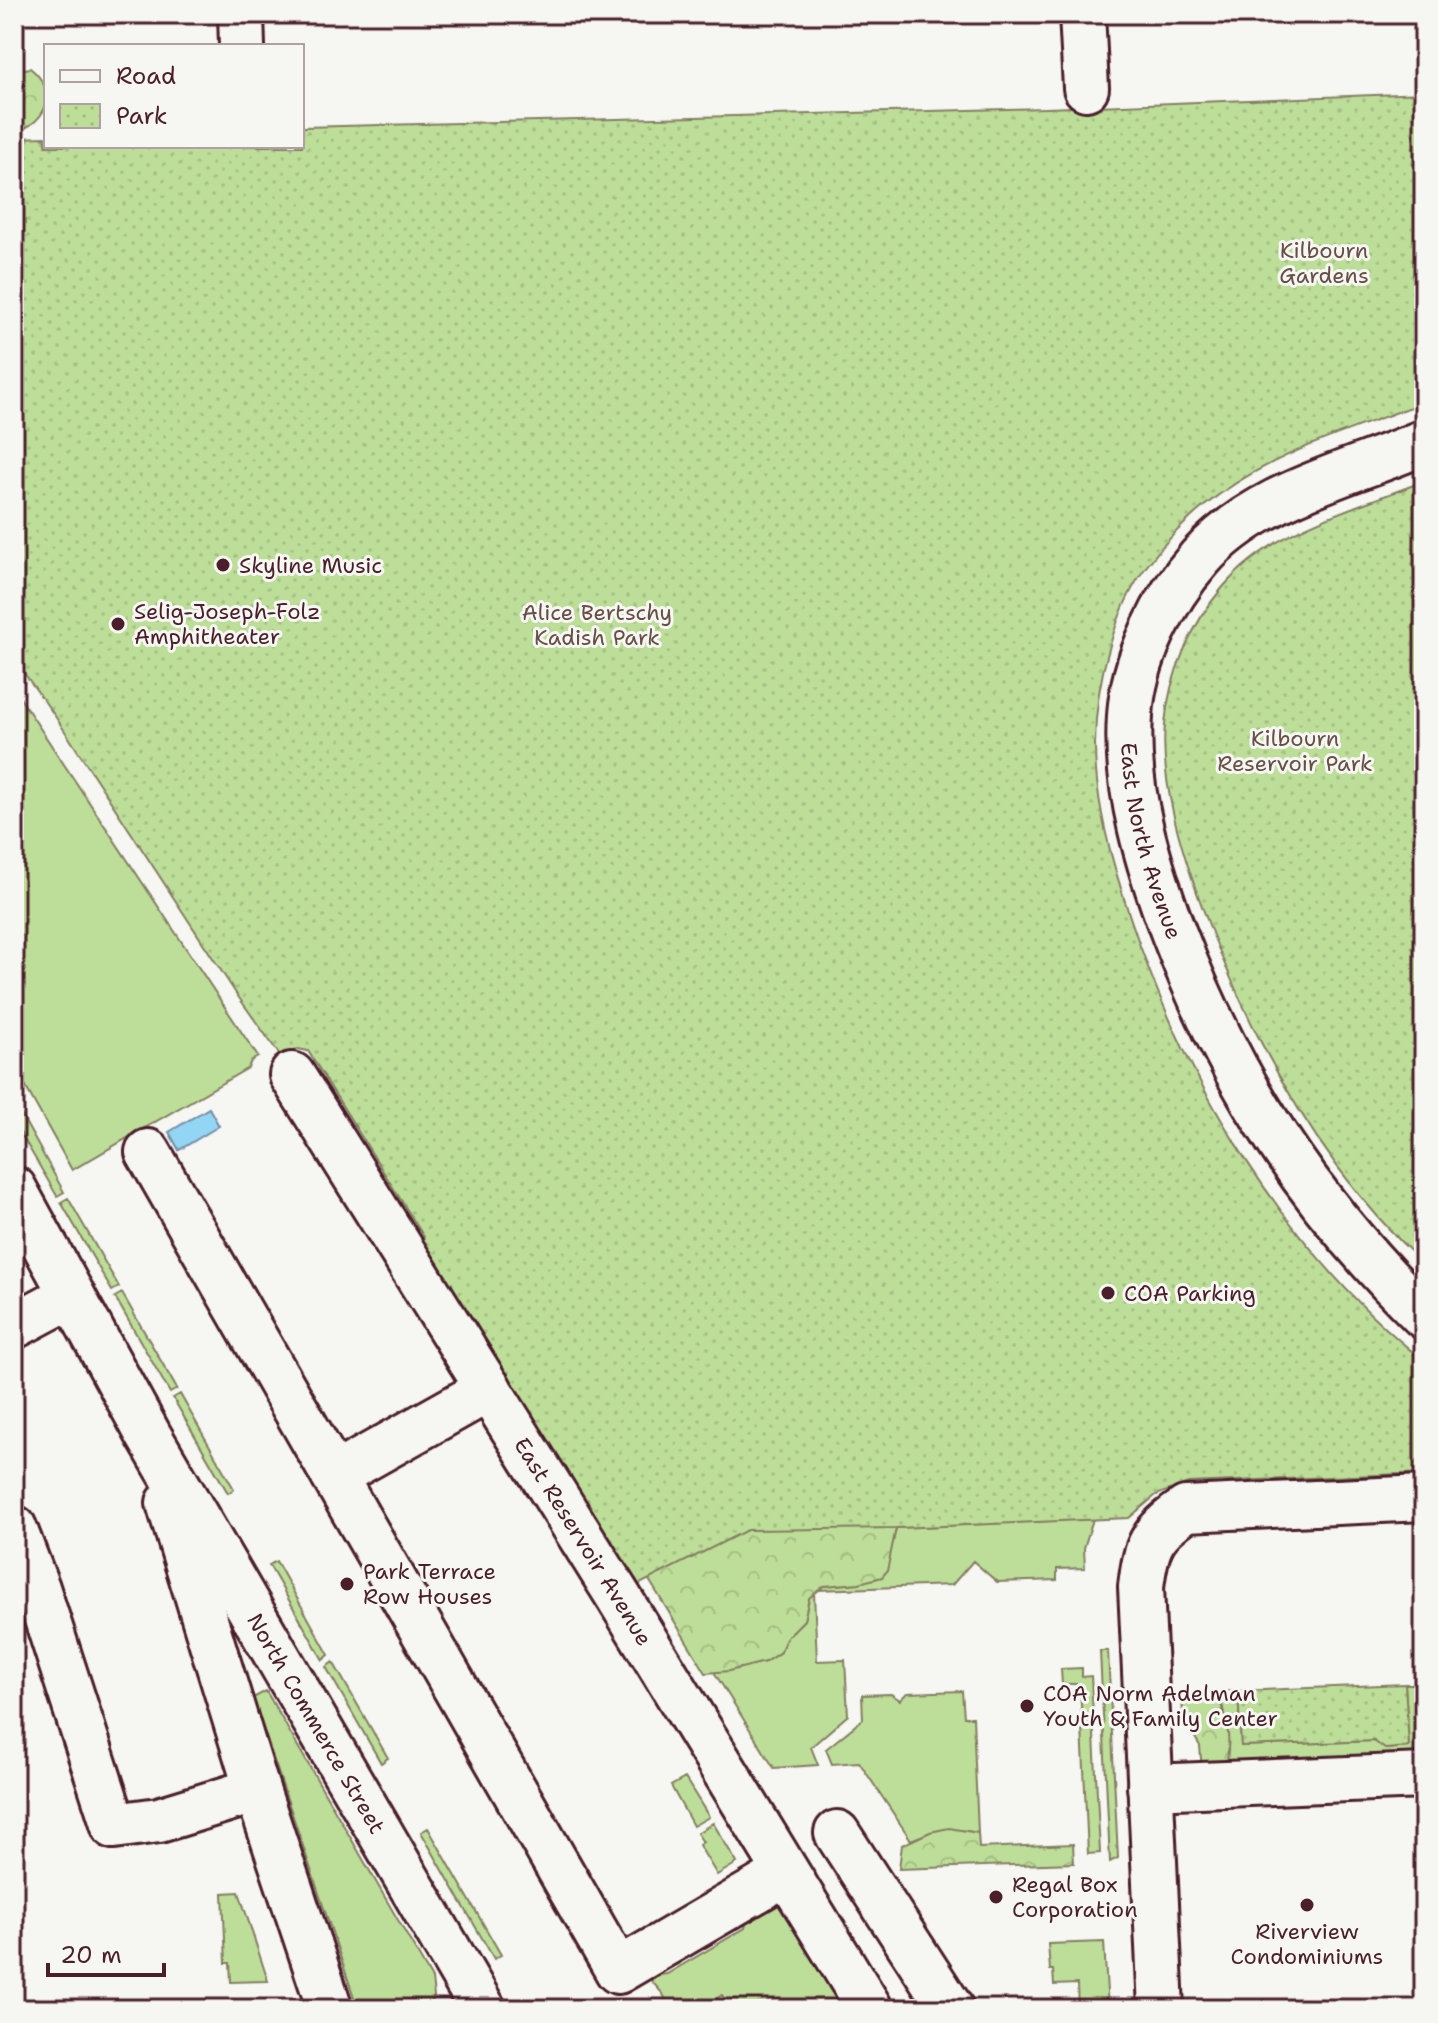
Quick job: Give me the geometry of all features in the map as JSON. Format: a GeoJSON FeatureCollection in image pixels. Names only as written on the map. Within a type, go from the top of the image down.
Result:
{"type":"FeatureCollection","features":[{"type":"Feature","properties":{"kind":"street"},"geometry":{"type":"LineString","coordinates":[[241,14],[242,44]]}},
{"type":"Feature","properties":{"kind":"street"},"geometry":{"type":"LineString","coordinates":[[1082,14],[1086,88]]}},
{"type":"Feature","properties":{"kind":"street","name":"East North Avenue"},"geometry":{"type":"LineString","coordinates":[[1424,442],[1278,500],[1245,519],[1201,557],[1172,595],[1148,646],[1139,670],[1130,713],[1130,763],[1137,812],[1151,866],[1175,937],[1219,1038],[1264,1121],[1320,1202],[1352,1241],[1424,1316]]}},
{"type":"Feature","properties":{"kind":"street","name":"East Reservoir Avenue"},"geometry":{"type":"LineString","coordinates":[[292,1075],[870,2009]]}},
{"type":"Feature","properties":{"kind":"street"},"geometry":{"type":"LineString","coordinates":[[148,1152],[618,1971],[786,1873]]}},
{"type":"Feature","properties":{"kind":"street","name":"North Commerce Street"},"geometry":{"type":"LineString","coordinates":[[14,1189],[149,1436],[483,2009]]}},
{"type":"Feature","properties":{"kind":"street"},"geometry":{"type":"LineString","coordinates":[[14,1326],[72,1295]]}},
{"type":"Feature","properties":{"kind":"street"},"geometry":{"type":"LineString","coordinates":[[334,1476],[489,1389]]}},
{"type":"Feature","properties":{"kind":"street","name":"North Commerce Street"},"geometry":{"type":"LineString","coordinates":[[149,1436],[257,1790],[330,2009]]}},
{"type":"Feature","properties":{"kind":"street"},"geometry":{"type":"LineString","coordinates":[[1161,2009],[1141,1587],[1145,1556],[1151,1539],[1164,1524],[1186,1509],[1424,1498]]}},
{"type":"Feature","properties":{"kind":"street"},"geometry":{"type":"LineString","coordinates":[[14,1528],[37,1588],[114,1826],[159,1820],[257,1790]]}},
{"type":"Feature","properties":{"kind":"street"},"geometry":{"type":"LineString","coordinates":[[1150,1787],[1424,1776]]}},
{"type":"Feature","properties":{"kind":"street"},"geometry":{"type":"LineString","coordinates":[[837,1833],[951,2009]]}},
{"type":"Feature","properties":{"kind":"green space"},"geometry":{"type":"Polygon","coordinates":[[[30,68],[39,77],[44,84],[44,110],[26,128],[14,132],[14,71],[30,68]]]}},
{"type":"Feature","properties":{"kind":"green space","name":"Alice Bertschy Kadish Park"},"geometry":{"type":"Polygon","coordinates":[[[1424,93],[1424,402],[1345,431],[1272,463],[1205,505],[1175,533],[1140,576],[1117,624],[1101,681],[1095,750],[1102,815],[1130,917],[1180,1041],[1211,1102],[1285,1216],[1328,1269],[1374,1317],[1424,1361],[1424,1473],[1188,1483],[1156,1495],[1129,1518],[896,1528],[747,1530],[634,1587],[419,1241],[424,1237],[308,1051],[298,1049],[282,1058],[14,659],[14,138],[44,137],[44,148],[304,148],[304,127],[1047,108],[1424,93]]]}},
{"type":"Feature","properties":{"kind":"green space","name":"Kilbourn Reservoir Park"},"geometry":{"type":"Polygon","coordinates":[[[1424,481],[1424,1264],[1386,1226],[1319,1142],[1264,1049],[1219,951],[1193,881],[1169,791],[1164,746],[1171,687],[1184,651],[1211,602],[1243,566],[1266,549],[1316,522],[1424,481]]]}},
{"type":"Feature","properties":{"kind":"green space"},"geometry":{"type":"Polygon","coordinates":[[[14,689],[258,1057],[251,1061],[248,1068],[72,1170],[14,1066],[14,689]]]}},
{"type":"Feature","properties":{"kind":"green space"},"geometry":{"type":"Polygon","coordinates":[[[14,1102],[64,1192],[57,1196],[14,1122],[14,1102]]]}},
{"type":"Feature","properties":{"kind":"green space"},"geometry":{"type":"Polygon","coordinates":[[[68,1198],[119,1287],[112,1291],[61,1202],[68,1198]]]}},
{"type":"Feature","properties":{"kind":"green space"},"geometry":{"type":"Polygon","coordinates":[[[122,1293],[177,1389],[170,1393],[115,1297],[122,1293]]]}},
{"type":"Feature","properties":{"kind":"green space"},"geometry":{"type":"Polygon","coordinates":[[[180,1394],[234,1489],[228,1493],[173,1398],[180,1394]]]}},
{"type":"Feature","properties":{"kind":"green space"},"geometry":{"type":"Polygon","coordinates":[[[805,1477],[896,1528],[887,1571],[882,1577],[859,1583],[824,1586],[809,1598],[804,1620],[787,1637],[780,1652],[765,1662],[706,1673],[648,1578],[805,1477]]]}},
{"type":"Feature","properties":{"kind":"green space"},"geometry":{"type":"Polygon","coordinates":[[[1093,1519],[1084,1548],[1085,1568],[1057,1569],[1057,1580],[997,1582],[973,1561],[952,1585],[817,1590],[824,1586],[859,1583],[891,1549],[896,1528],[1093,1519]]]}},
{"type":"Feature","properties":{"kind":"green space"},"geometry":{"type":"Polygon","coordinates":[[[276,1561],[329,1655],[323,1660],[269,1565],[276,1561]]]}},
{"type":"Feature","properties":{"kind":"green space"},"geometry":{"type":"Polygon","coordinates":[[[814,1593],[817,1661],[845,1660],[848,1715],[811,1747],[818,1765],[774,1768],[714,1672],[765,1662],[780,1652],[787,1637],[804,1620],[809,1598],[814,1593]]]}},
{"type":"Feature","properties":{"kind":"green space"},"geometry":{"type":"Polygon","coordinates":[[[1100,1651],[1108,1651],[1118,1858],[1110,1862],[1100,1651]]]}},
{"type":"Feature","properties":{"kind":"green space"},"geometry":{"type":"Polygon","coordinates":[[[333,1662],[388,1758],[381,1763],[326,1667],[333,1662]]]}},
{"type":"Feature","properties":{"kind":"green space"},"geometry":{"type":"Polygon","coordinates":[[[1082,1668],[1082,1677],[1091,1676],[1100,1853],[1088,1854],[1080,1684],[1062,1684],[1061,1669],[1082,1668]]]}},
{"type":"Feature","properties":{"kind":"green space"},"geometry":{"type":"Polygon","coordinates":[[[1405,1684],[1423,1684],[1424,1762],[1225,1770],[1225,1712],[1216,1692],[1238,1691],[1241,1746],[1374,1741],[1386,1749],[1409,1747],[1405,1684]]]}},
{"type":"Feature","properties":{"kind":"green space"},"geometry":{"type":"Polygon","coordinates":[[[1405,1684],[1409,1747],[1385,1749],[1374,1741],[1241,1746],[1238,1691],[1405,1684]]]}},
{"type":"Feature","properties":{"kind":"green space"},"geometry":{"type":"Polygon","coordinates":[[[266,1691],[432,1979],[434,1996],[429,2009],[358,2009],[253,1698],[266,1691]]]}},
{"type":"Feature","properties":{"kind":"green space"},"geometry":{"type":"Polygon","coordinates":[[[962,1691],[964,1717],[973,1717],[978,1833],[944,1830],[911,1840],[859,1762],[832,1764],[826,1749],[863,1719],[862,1695],[891,1694],[900,1700],[907,1693],[962,1691]]]}},
{"type":"Feature","properties":{"kind":"green space"},"geometry":{"type":"Polygon","coordinates":[[[1216,1692],[1228,1730],[1227,1760],[1225,1770],[1202,1771],[1200,1746],[1183,1717],[1182,1693],[1216,1692]]]}},
{"type":"Feature","properties":{"kind":"green space"},"geometry":{"type":"Polygon","coordinates":[[[685,1778],[709,1817],[693,1826],[671,1786],[685,1778]]]}},
{"type":"Feature","properties":{"kind":"green space"},"geometry":{"type":"Polygon","coordinates":[[[713,1823],[737,1863],[717,1875],[699,1845],[703,1842],[697,1833],[713,1823]]]}},
{"type":"Feature","properties":{"kind":"green space"},"geometry":{"type":"Polygon","coordinates":[[[428,1828],[501,1955],[494,1959],[421,1832],[428,1828]]]}},
{"type":"Feature","properties":{"kind":"green space"},"geometry":{"type":"Polygon","coordinates":[[[949,1828],[978,1833],[979,1848],[1073,1844],[1074,1863],[899,1869],[902,1845],[930,1832],[949,1828]]]}},
{"type":"Feature","properties":{"kind":"green space"},"geometry":{"type":"Polygon","coordinates":[[[239,1892],[268,1981],[231,1982],[230,1963],[226,1963],[223,1893],[239,1892]]]}},
{"type":"Feature","properties":{"kind":"green space"},"geometry":{"type":"Polygon","coordinates":[[[780,1903],[847,2009],[732,2009],[722,1995],[702,2009],[670,2009],[663,1994],[647,1976],[658,1970],[660,1975],[667,1974],[745,1928],[747,1920],[764,1907],[766,1910],[780,1903]]]}},
{"type":"Feature","properties":{"kind":"green space"},"geometry":{"type":"Polygon","coordinates":[[[1104,1942],[1108,2009],[1078,2009],[1077,1984],[1054,1985],[1048,1944],[1104,1942]]]}},
{"type":"Feature","properties":{"kind":"water"},"geometry":{"type":"Polygon","coordinates":[[[209,1108],[219,1126],[179,1150],[169,1132],[209,1108]]]}},
{"type":"Feature","properties":{"kind":"place","name":"Skyline Music"},"geometry":{"type":"Point","coordinates":[223,565]}},
{"type":"Feature","properties":{"kind":"place","name":"Selig-Joseph-Folz Amphitheater"},"geometry":{"type":"Point","coordinates":[118,624]}},
{"type":"Feature","properties":{"kind":"place","name":"COA Parking"},"geometry":{"type":"Point","coordinates":[1108,1293]}},
{"type":"Feature","properties":{"kind":"place","name":"Park Terrace Row Houses"},"geometry":{"type":"Point","coordinates":[347,1584]}},
{"type":"Feature","properties":{"kind":"place","name":"COA Norm Adelman Youth & Family Center"},"geometry":{"type":"Point","coordinates":[1027,1706]}},
{"type":"Feature","properties":{"kind":"place","name":"Regal Box Corporation"},"geometry":{"type":"Point","coordinates":[996,1897]}},
{"type":"Feature","properties":{"kind":"place","name":"Riverview Condominiums"},"geometry":{"type":"Point","coordinates":[1307,1905]}},
{"type":"Feature","properties":{"kind":"park label","name":"Kilbourn Gardens"},"geometry":{"type":"Point","coordinates":[1324,262]}}]}
